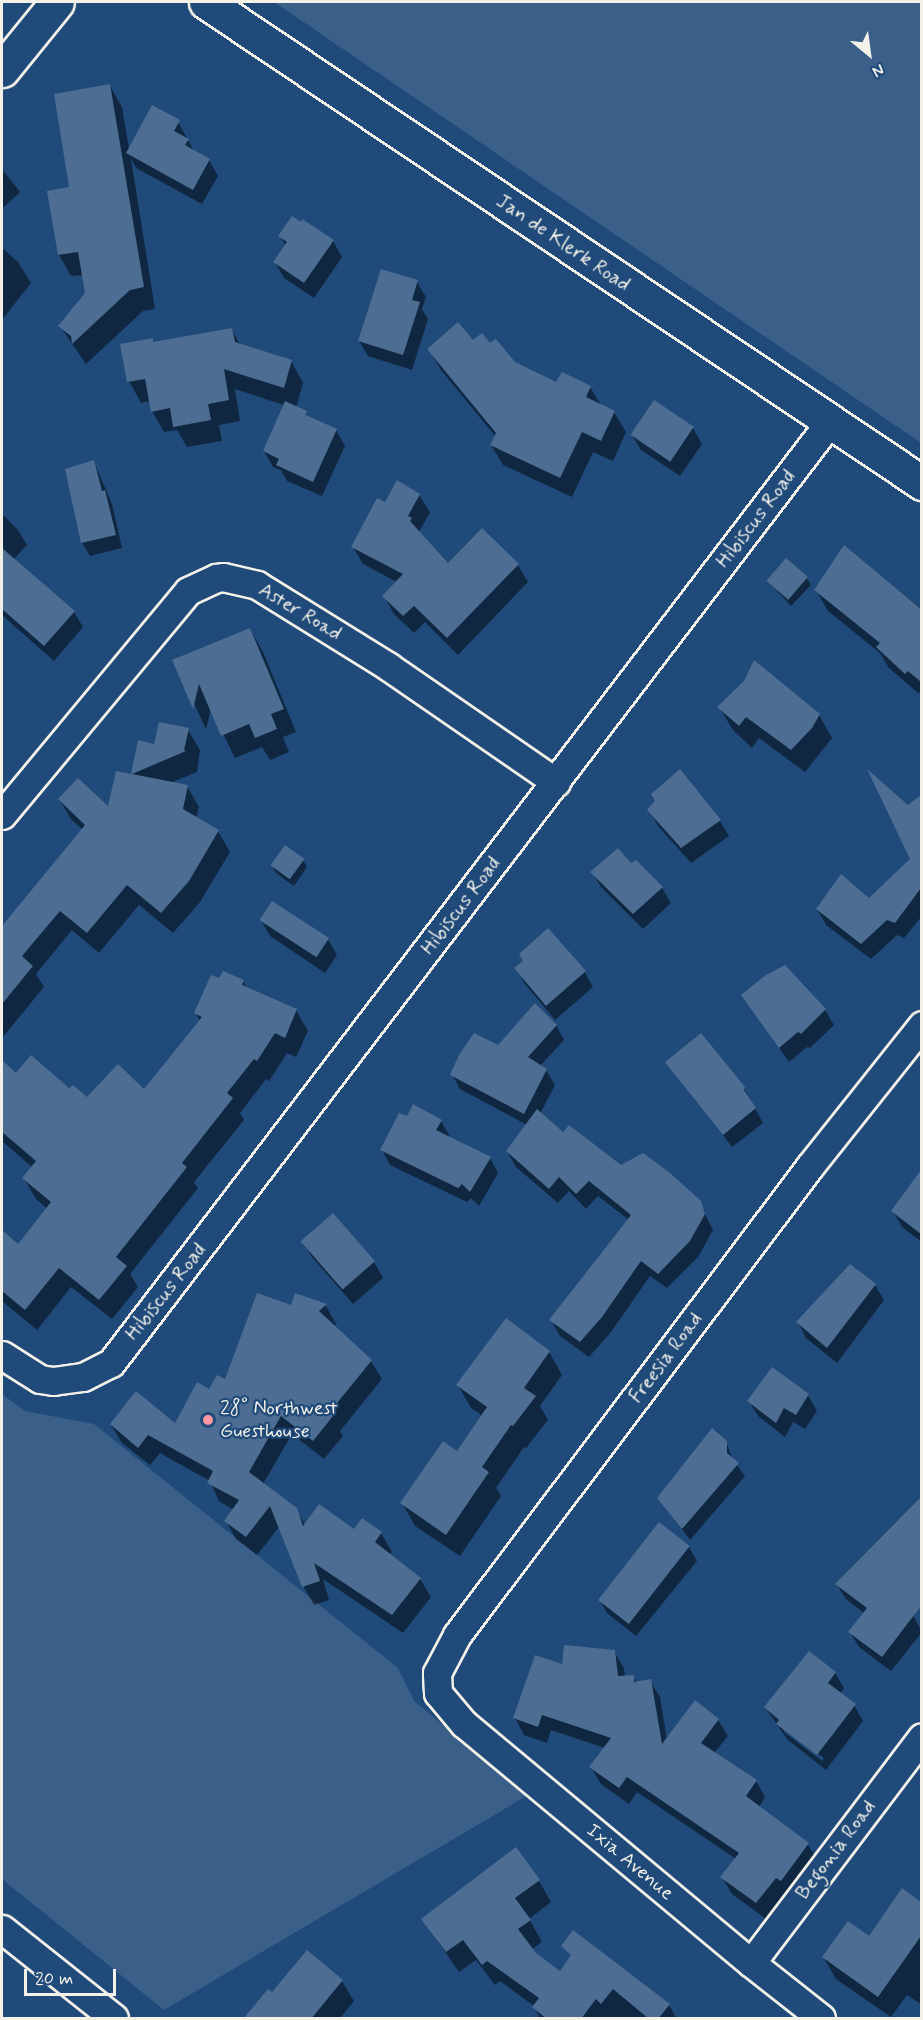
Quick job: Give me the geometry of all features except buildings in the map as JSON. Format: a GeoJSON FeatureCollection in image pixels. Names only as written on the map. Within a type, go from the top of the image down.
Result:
{"type":"FeatureCollection","features":[{"type":"Feature","properties":{"kind":"street"},"geometry":{"type":"LineString","coordinates":[[2,70],[57,2]]}},
{"type":"Feature","properties":{"kind":"street","name":"Jan de Klerk Road"},"geometry":{"type":"LineString","coordinates":[[206,2],[921,483]]}},
{"type":"Feature","properties":{"kind":"street","name":"Hibiscus Road"},"geometry":{"type":"LineString","coordinates":[[2,1354],[40,1379],[64,1381],[83,1377],[111,1363],[829,423]]}},
{"type":"Feature","properties":{"kind":"street","name":"Aster Road"},"geometry":{"type":"LineString","coordinates":[[2,815],[188,591],[223,577],[257,585],[389,667],[556,782]]}},
{"type":"Feature","properties":{"kind":"street","name":"Freesia Road"},"geometry":{"type":"LineString","coordinates":[[443,1701],[436,1685],[437,1673],[457,1635],[810,1166],[921,1025]]}},
{"type":"Feature","properties":{"kind":"street","name":"Ixia Avenue"},"geometry":{"type":"LineString","coordinates":[[443,1701],[464,1724],[821,2019]]}},
{"type":"Feature","properties":{"kind":"street","name":"Begonia Road"},"geometry":{"type":"LineString","coordinates":[[751,1963],[921,1737]]}},
{"type":"Feature","properties":{"kind":"street"},"geometry":{"type":"LineString","coordinates":[[2,1929],[114,2019]]}},
{"type":"Feature","properties":{"kind":"shaded area"},"geometry":{"type":"Polygon","coordinates":[[[274,2],[921,2],[921,443],[274,2]]]}},
{"type":"Feature","properties":{"kind":"shaded area"},"geometry":{"type":"Polygon","coordinates":[[[2,1394],[25,1411],[94,1424],[398,1668],[414,1701],[528,1795],[164,2010],[2,1879],[2,1394]]]}},
{"type":"Feature","properties":{"kind":"place","name":"28° Northwest Guesthouse"},"geometry":{"type":"Point","coordinates":[208,1420]}}]}
